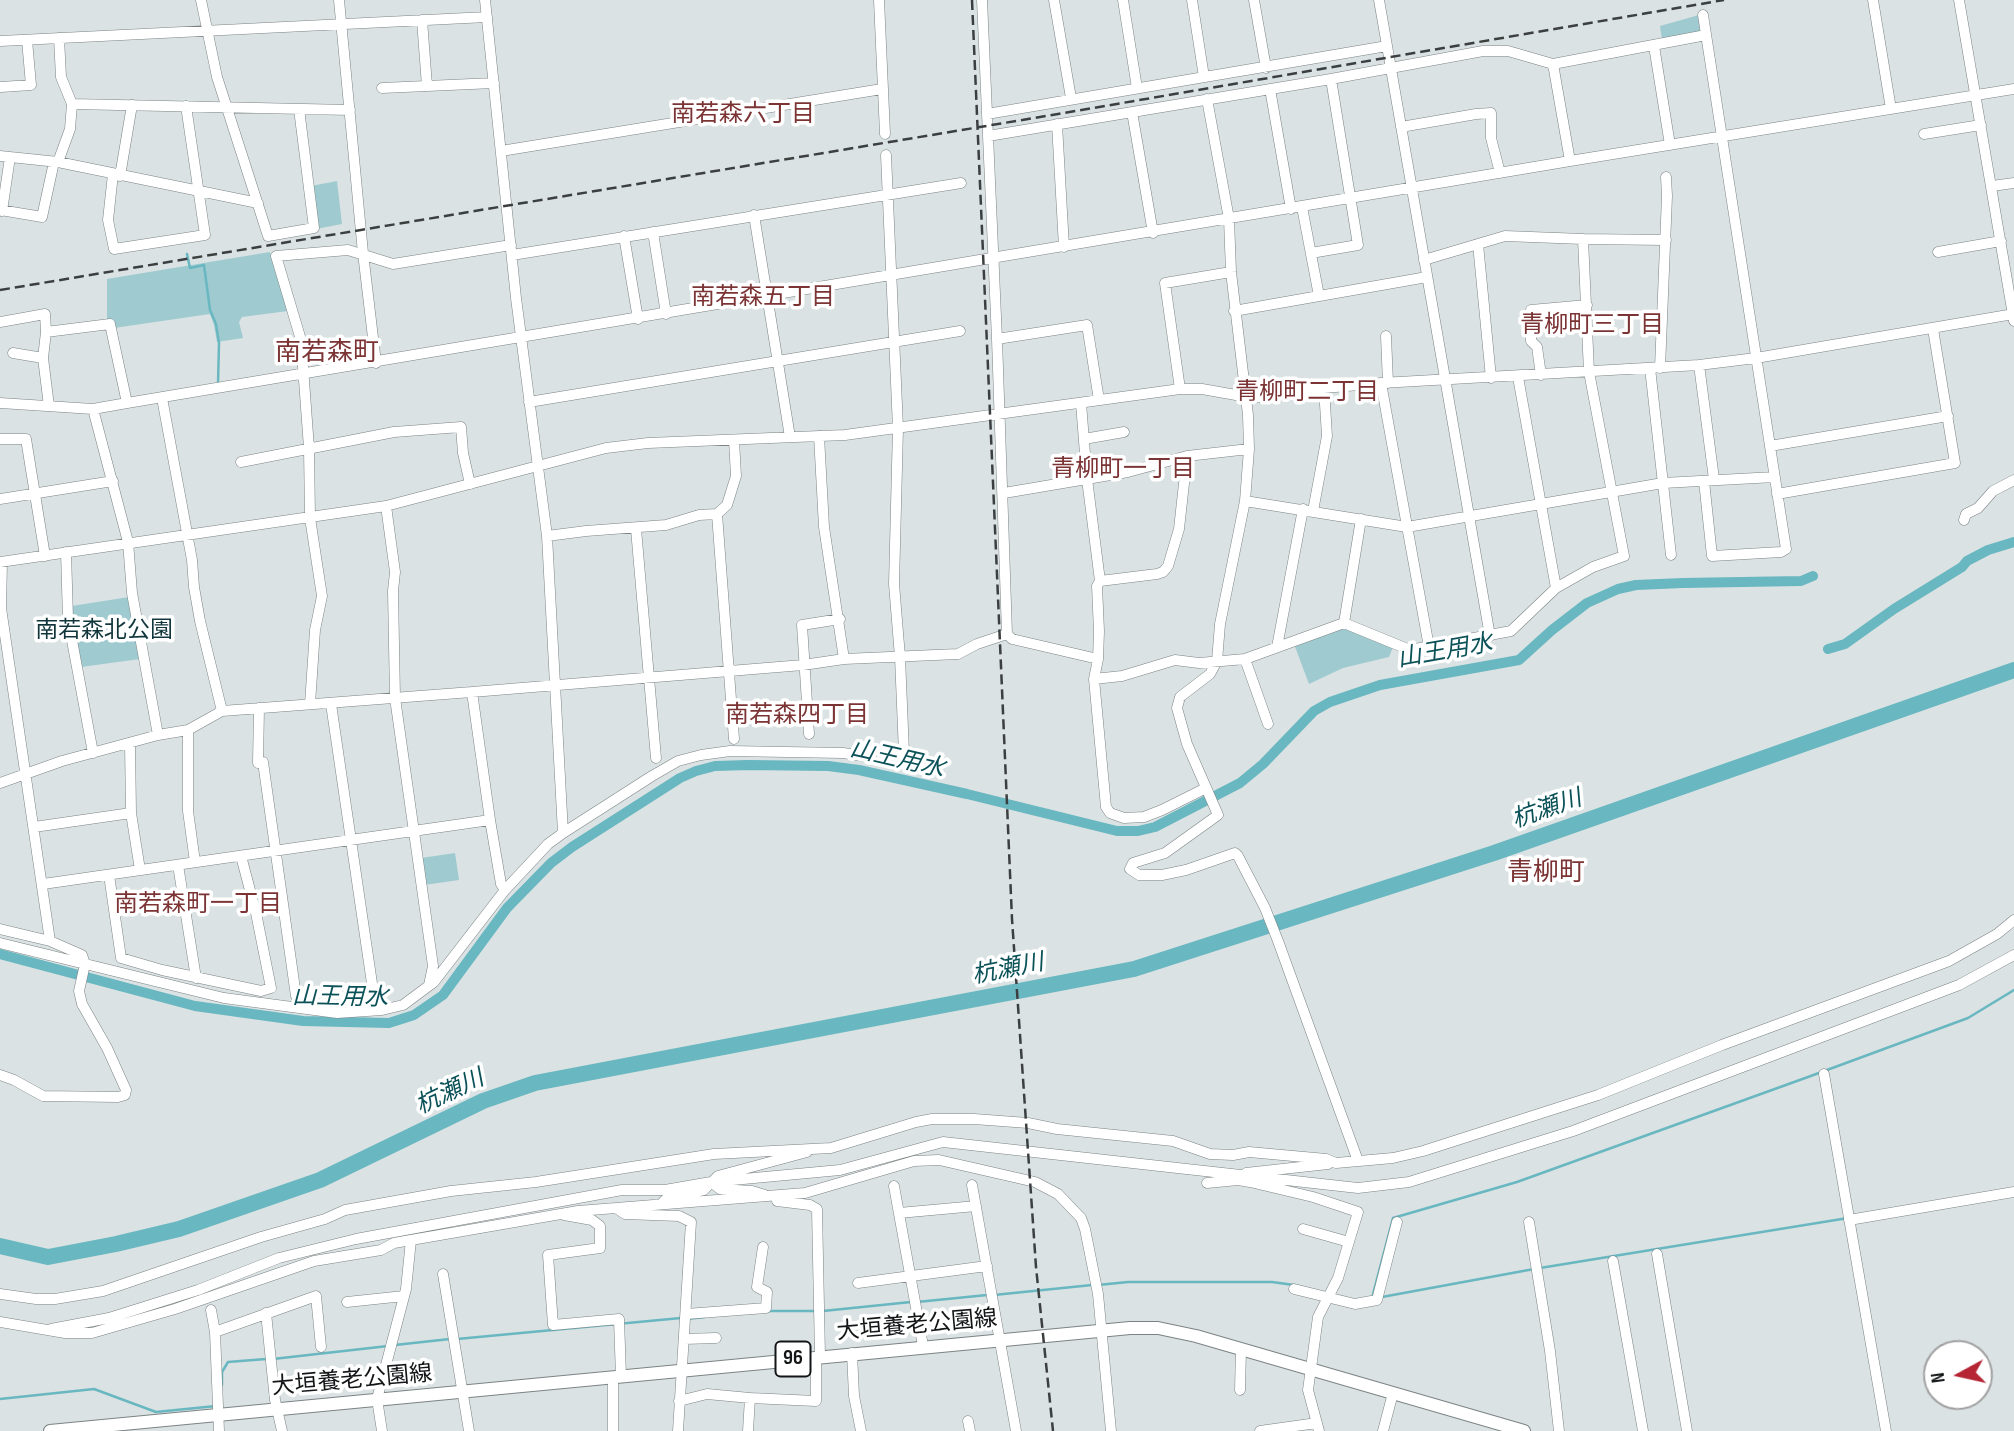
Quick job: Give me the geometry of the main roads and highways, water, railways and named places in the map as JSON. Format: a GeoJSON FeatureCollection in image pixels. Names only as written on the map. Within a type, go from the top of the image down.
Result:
{"type":"FeatureCollection","features":[{"type":"Feature","properties":{"kind":"main road","name":"大垣養老公園線"},"geometry":{"type":"LineString","coordinates":[[50,1431],[150,1426],[217,1415],[1100,1329],[1158,1328],[1310,1368],[1524,1431]]}},
{"type":"Feature","properties":{"kind":"waterway"},"geometry":{"type":"LineString","coordinates":[[187,254],[190,268],[204,265],[210,310],[216,324],[219,343],[218,384]]}},
{"type":"Feature","properties":{"kind":"waterway","name":"山王用水"},"geometry":{"type":"LineString","coordinates":[[1828,649],[1845,644],[1894,609],[1962,567],[1967,561],[1988,550],[2014,542]]}},
{"type":"Feature","properties":{"kind":"waterway","name":"山王用水"},"geometry":{"type":"LineString","coordinates":[[0,954],[195,1006],[303,1021],[389,1023],[414,1015],[443,995],[507,908],[551,863],[680,778],[696,771],[715,766],[748,765],[828,766],[859,770],[1117,831],[1138,831],[1155,827],[1240,783],[1263,764],[1314,711],[1330,702],[1380,685],[1519,660],[1587,603],[1618,589],[1636,585],[1801,581],[1813,576]]}},
{"type":"Feature","properties":{"kind":"waterway","name":"杭瀬川"},"geometry":{"type":"LineString","coordinates":[[0,1246],[48,1257],[179,1229],[320,1180],[483,1101],[535,1083],[1134,969],[1494,853],[2014,670]]}},
{"type":"Feature","properties":{"kind":"waterway"},"geometry":{"type":"LineString","coordinates":[[1372,1298],[1393,1218],[1517,1182],[1808,1077],[1968,1018],[2014,990]]}},
{"type":"Feature","properties":{"kind":"waterway"},"geometry":{"type":"LineString","coordinates":[[1540,1268],[1848,1218]]}},
{"type":"Feature","properties":{"kind":"waterway"},"geometry":{"type":"LineString","coordinates":[[1382,1297],[1534,1269]]}},
{"type":"Feature","properties":{"kind":"waterway"},"geometry":{"type":"LineString","coordinates":[[1098,1285],[1128,1282],[1272,1282],[1294,1285]]}},
{"type":"Feature","properties":{"kind":"waterway"},"geometry":{"type":"LineString","coordinates":[[994,1295],[1092,1285]]}},
{"type":"Feature","properties":{"kind":"waterway"},"geometry":{"type":"LineString","coordinates":[[917,1302],[987,1295]]}},
{"type":"Feature","properties":{"kind":"waterway"},"geometry":{"type":"LineString","coordinates":[[823,1311],[911,1302]]}},
{"type":"Feature","properties":{"kind":"waterway"},"geometry":{"type":"LineString","coordinates":[[767,1311],[817,1311]]}},
{"type":"Feature","properties":{"kind":"waterway"},"geometry":{"type":"LineString","coordinates":[[687,1319],[705,1317]]}},
{"type":"Feature","properties":{"kind":"waterway"},"geometry":{"type":"LineString","coordinates":[[457,1339],[681,1318]]}},
{"type":"Feature","properties":{"kind":"waterway"},"geometry":{"type":"LineString","coordinates":[[395,1345],[450,1339]]}},
{"type":"Feature","properties":{"kind":"waterway"},"geometry":{"type":"LineString","coordinates":[[273,1359],[388,1346]]}},
{"type":"Feature","properties":{"kind":"waterway"},"geometry":{"type":"LineString","coordinates":[[222,1385],[222,1372],[228,1362],[266,1359]]}},
{"type":"Feature","properties":{"kind":"waterway"},"geometry":{"type":"LineString","coordinates":[[0,1399],[94,1389],[156,1412],[216,1406]]}},
{"type":"Feature","properties":{"kind":"railway"},"geometry":{"type":"LineString","coordinates":[[972,0],[1012,919],[1036,1267],[1053,1431]]}},
{"type":"Feature","properties":{"kind":"railway"},"geometry":{"type":"LineString","coordinates":[[0,290],[1724,0]]}},
{"type":"Feature","properties":{"kind":"district","name":"南若森六丁目"},"geometry":{"type":"Point","coordinates":[743,115]}},
{"type":"Feature","properties":{"kind":"district","name":"南若森五丁目"},"geometry":{"type":"Point","coordinates":[763,298]}},
{"type":"Feature","properties":{"kind":"district","name":"青柳町三丁目"},"geometry":{"type":"Point","coordinates":[1592,326]}},
{"type":"Feature","properties":{"kind":"district","name":"南若森町"},"geometry":{"type":"Point","coordinates":[327,353]}},
{"type":"Feature","properties":{"kind":"district","name":"青柳町二丁目"},"geometry":{"type":"Point","coordinates":[1307,393]}},
{"type":"Feature","properties":{"kind":"district","name":"青柳町一丁目"},"geometry":{"type":"Point","coordinates":[1123,470]}},
{"type":"Feature","properties":{"kind":"district","name":"南若森四丁目"},"geometry":{"type":"Point","coordinates":[797,716]}},
{"type":"Feature","properties":{"kind":"district","name":"青柳町"},"geometry":{"type":"Point","coordinates":[1546,873]}},
{"type":"Feature","properties":{"kind":"district","name":"南若森町一丁目"},"geometry":{"type":"Point","coordinates":[198,905]}},
{"type":"Feature","properties":{"kind":"park label","name":"南若森北公園"},"geometry":{"type":"Point","coordinates":[104,631]}}]}
